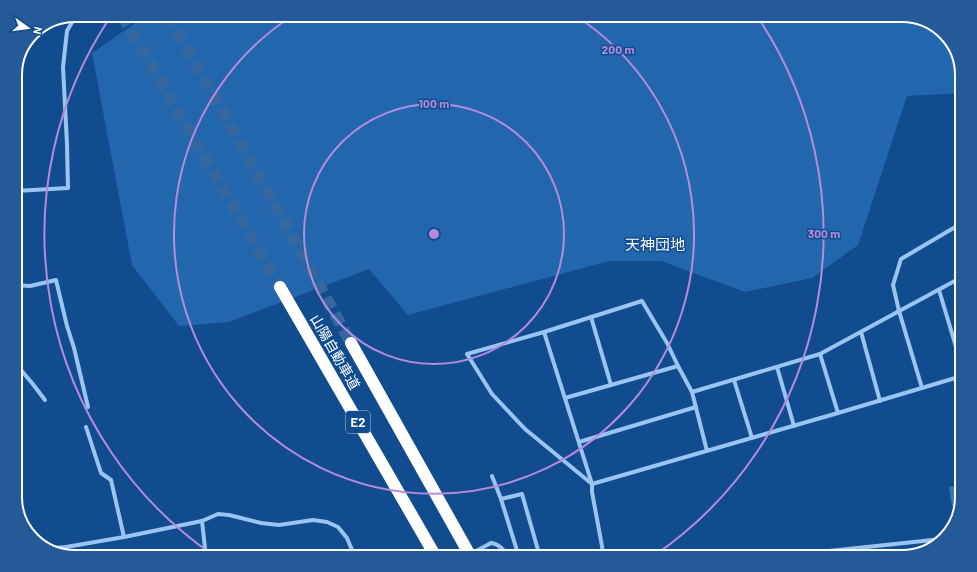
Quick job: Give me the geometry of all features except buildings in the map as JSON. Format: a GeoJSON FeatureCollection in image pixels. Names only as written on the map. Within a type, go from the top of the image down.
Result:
{"type":"FeatureCollection","features":[{"type":"Feature","properties":{"kind":"highway","name":"山陽自動車道"},"geometry":{"type":"LineString","coordinates":[[280,287],[432,550]]}},
{"type":"Feature","properties":{"kind":"highway","name":"山陽自動車道"},"geometry":{"type":"LineString","coordinates":[[351,342],[467,550]]}},
{"type":"Feature","properties":{"kind":"street"},"geometry":{"type":"LineString","coordinates":[[22,191],[68,188],[63,67],[67,31],[72,22]]}},
{"type":"Feature","properties":{"kind":"street"},"geometry":{"type":"LineString","coordinates":[[922,388],[899,311],[893,285],[901,259],[955,226]]}},
{"type":"Feature","properties":{"kind":"street"},"geometry":{"type":"LineString","coordinates":[[22,285],[30,286],[56,280],[88,408]]}},
{"type":"Feature","properties":{"kind":"street"},"geometry":{"type":"LineString","coordinates":[[692,392],[820,354],[955,281]]}},
{"type":"Feature","properties":{"kind":"street"},"geometry":{"type":"LineString","coordinates":[[939,290],[955,344]]}},
{"type":"Feature","properties":{"kind":"street"},"geometry":{"type":"LineString","coordinates":[[592,484],[525,430],[492,394],[467,354],[544,332],[642,301],[667,343],[692,392],[707,451]]}},
{"type":"Feature","properties":{"kind":"street"},"geometry":{"type":"LineString","coordinates":[[591,317],[611,386]]}},
{"type":"Feature","properties":{"kind":"street"},"geometry":{"type":"LineString","coordinates":[[544,332],[592,484],[592,492],[603,550]]}},
{"type":"Feature","properties":{"kind":"street"},"geometry":{"type":"LineString","coordinates":[[861,332],[880,401]]}},
{"type":"Feature","properties":{"kind":"street"},"geometry":{"type":"LineString","coordinates":[[820,354],[838,414]]}},
{"type":"Feature","properties":{"kind":"street"},"geometry":{"type":"LineString","coordinates":[[565,398],[678,366]]}},
{"type":"Feature","properties":{"kind":"street"},"geometry":{"type":"LineString","coordinates":[[777,367],[794,426]]}},
{"type":"Feature","properties":{"kind":"street"},"geometry":{"type":"LineString","coordinates":[[22,371],[45,400]]}},
{"type":"Feature","properties":{"kind":"street"},"geometry":{"type":"LineString","coordinates":[[592,484],[838,414],[955,378]]}},
{"type":"Feature","properties":{"kind":"street"},"geometry":{"type":"LineString","coordinates":[[734,380],[752,438]]}},
{"type":"Feature","properties":{"kind":"street"},"geometry":{"type":"LineString","coordinates":[[579,442],[696,407]]}},
{"type":"Feature","properties":{"kind":"street"},"geometry":{"type":"LineString","coordinates":[[86,427],[101,473],[111,480],[124,537]]}},
{"type":"Feature","properties":{"kind":"street"},"geometry":{"type":"LineString","coordinates":[[492,476],[501,499],[517,550]]}},
{"type":"Feature","properties":{"kind":"street"},"geometry":{"type":"LineString","coordinates":[[501,499],[522,494],[538,550]]}},
{"type":"Feature","properties":{"kind":"street"},"geometry":{"type":"LineString","coordinates":[[60,548],[124,537],[202,521],[218,514],[229,515],[261,523],[279,525],[313,520],[327,522],[338,527],[347,538],[352,550]]}},
{"type":"Feature","properties":{"kind":"street"},"geometry":{"type":"LineString","coordinates":[[202,521],[205,550]]}},
{"type":"Feature","properties":{"kind":"street"},"geometry":{"type":"LineString","coordinates":[[838,550],[933,540]]}},
{"type":"Feature","properties":{"kind":"street"},"geometry":{"type":"LineString","coordinates":[[478,550],[491,543],[496,544],[503,550]]}},
{"type":"Feature","properties":{"kind":"shaded area"},"geometry":{"type":"Polygon","coordinates":[[[137,22],[909,22],[929,29],[942,40],[950,51],[955,71],[955,93],[907,96],[858,245],[812,278],[745,292],[661,261],[609,261],[408,315],[369,269],[229,322],[179,326],[132,265],[92,53],[137,22]]]}},
{"type":"Feature","properties":{"kind":"tunnel"},"geometry":{"type":"LineString","coordinates":[[126,22],[280,287]]}},
{"type":"Feature","properties":{"kind":"tunnel"},"geometry":{"type":"LineString","coordinates":[[172,22],[351,343]]}},
{"type":"Feature","properties":{"kind":"district","name":"天神団地"},"geometry":{"type":"Point","coordinates":[655,245]}}]}
